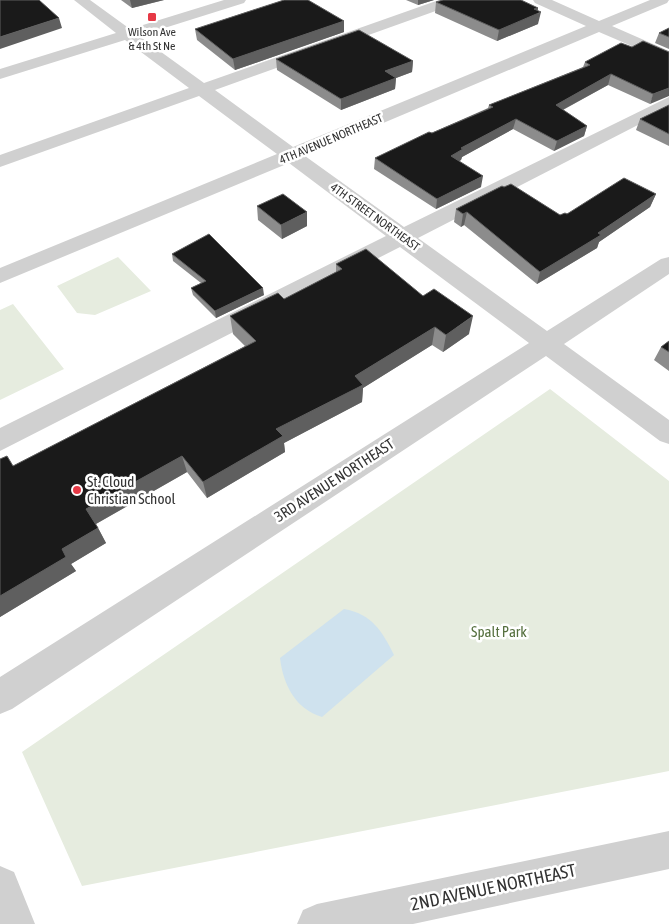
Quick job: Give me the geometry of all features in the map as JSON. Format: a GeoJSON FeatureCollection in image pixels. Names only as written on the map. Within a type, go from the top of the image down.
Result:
{"type":"FeatureCollection","features":[{"type":"Feature","properties":{"kind":"street","name":"4TH STREET NORTHEAST"},"geometry":{"type":"LineString","coordinates":[[81,0],[669,434]]}},
{"type":"Feature","properties":{"kind":"street"},"geometry":{"type":"LineString","coordinates":[[0,74],[239,0]]}},
{"type":"Feature","properties":{"kind":"street"},"geometry":{"type":"LineString","coordinates":[[0,161],[453,0]]}},
{"type":"Feature","properties":{"kind":"street"},"geometry":{"type":"LineString","coordinates":[[540,0],[669,56]]}},
{"type":"Feature","properties":{"kind":"street","name":"4TH AVENUE NORTHEAST"},"geometry":{"type":"LineString","coordinates":[[0,276],[292,156],[662,0]]}},
{"type":"Feature","properties":{"kind":"street"},"geometry":{"type":"LineString","coordinates":[[0,440],[669,102]]}},
{"type":"Feature","properties":{"kind":"street","name":"3RD AVENUE NORTHEAST"},"geometry":{"type":"LineString","coordinates":[[0,697],[669,264]]}},
{"type":"Feature","properties":{"kind":"street","name":"2ND AVENUE NORTHEAST"},"geometry":{"type":"LineString","coordinates":[[316,924],[669,850]]}},
{"type":"Feature","properties":{"kind":"street"},"geometry":{"type":"LineString","coordinates":[[0,886],[15,924]]}},
{"type":"Feature","properties":{"kind":"green space"},"geometry":{"type":"Polygon","coordinates":[[[118,257],[151,291],[95,315],[77,313],[57,286],[118,257]]]}},
{"type":"Feature","properties":{"kind":"green space"},"geometry":{"type":"Polygon","coordinates":[[[13,304],[64,369],[0,400],[0,310],[13,304]]]}},
{"type":"Feature","properties":{"kind":"green space","name":"Spalt Park"},"geometry":{"type":"Polygon","coordinates":[[[550,389],[669,481],[669,771],[82,886],[22,752],[550,389]]]}},
{"type":"Feature","properties":{"kind":"water"},"geometry":{"type":"Polygon","coordinates":[[[344,609],[354,611],[369,619],[385,638],[394,655],[322,717],[304,708],[292,694],[284,677],[280,658],[344,609]]]}},
{"type":"Feature","properties":{"kind":"building"},"geometry":{"type":"Polygon","coordinates":[[[0,0],[39,0],[59,18],[0,37],[0,0]]]}},
{"type":"Feature","properties":{"kind":"building"},"geometry":{"type":"Polygon","coordinates":[[[284,0],[308,0],[344,21],[233,59],[195,29],[284,0]]]}},
{"type":"Feature","properties":{"kind":"building"},"geometry":{"type":"Polygon","coordinates":[[[443,0],[521,0],[538,8],[534,9],[541,12],[499,30],[436,2],[443,0]]]}},
{"type":"Feature","properties":{"kind":"building"},"geometry":{"type":"Polygon","coordinates":[[[669,28],[669,37],[659,33],[669,28]]]}},
{"type":"Feature","properties":{"kind":"building"},"geometry":{"type":"Polygon","coordinates":[[[359,30],[413,61],[385,71],[396,78],[341,99],[276,59],[359,30]]]}},
{"type":"Feature","properties":{"kind":"building"},"geometry":{"type":"Polygon","coordinates":[[[643,41],[669,52],[669,88],[653,94],[611,74],[556,105],[587,126],[557,141],[516,119],[461,148],[463,149],[451,156],[483,176],[437,199],[375,158],[429,132],[432,133],[493,107],[489,105],[590,65],[585,62],[621,43],[632,47],[643,41]]]}},
{"type":"Feature","properties":{"kind":"building"},"geometry":{"type":"Polygon","coordinates":[[[669,105],[669,134],[640,119],[669,105]]]}},
{"type":"Feature","properties":{"kind":"building"},"geometry":{"type":"Polygon","coordinates":[[[624,178],[656,194],[598,233],[601,235],[540,272],[467,212],[463,214],[456,209],[502,186],[511,184],[560,215],[567,214],[624,178]]]}},
{"type":"Feature","properties":{"kind":"building"},"geometry":{"type":"Polygon","coordinates":[[[283,194],[307,212],[281,225],[257,206],[283,194]]]}},
{"type":"Feature","properties":{"kind":"building"},"geometry":{"type":"Polygon","coordinates":[[[209,234],[263,288],[215,311],[191,288],[206,281],[172,254],[209,234]]]}},
{"type":"Feature","properties":{"kind":"building"},"geometry":{"type":"Polygon","coordinates":[[[366,249],[423,296],[434,289],[473,316],[446,335],[435,327],[355,376],[363,385],[276,429],[283,436],[203,482],[182,456],[86,509],[98,528],[62,549],[66,557],[0,596],[0,459],[7,456],[13,466],[256,341],[230,316],[278,293],[284,299],[342,269],[336,264],[366,249]]]}},
{"type":"Feature","properties":{"kind":"building"},"geometry":{"type":"Polygon","coordinates":[[[669,341],[669,352],[661,347],[669,341]]]}},
{"type":"Feature","properties":{"kind":"place","name":"Wilson Ave & 4th St Ne"},"geometry":{"type":"Point","coordinates":[152,17]}},
{"type":"Feature","properties":{"kind":"place","name":"St. Cloud Christian School"},"geometry":{"type":"Point","coordinates":[77,490]}}]}
